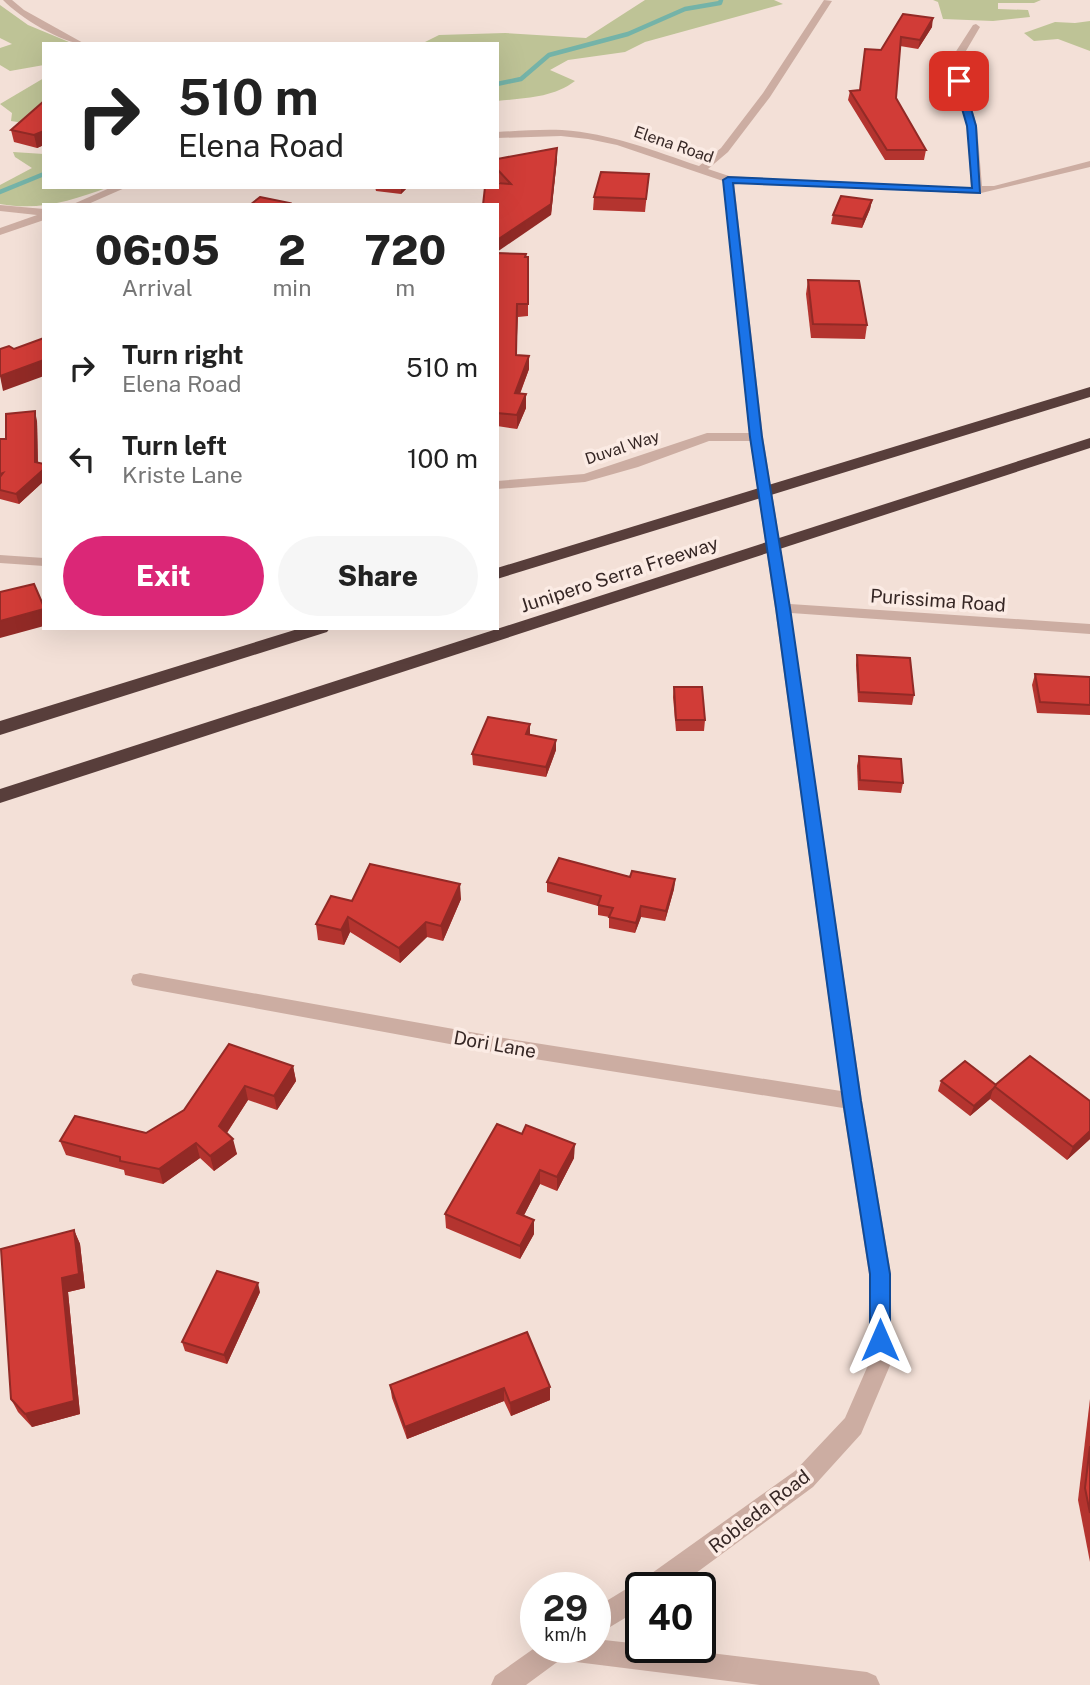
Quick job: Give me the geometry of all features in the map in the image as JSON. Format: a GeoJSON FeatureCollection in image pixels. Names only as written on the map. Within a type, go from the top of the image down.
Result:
{"type":"FeatureCollection","features":[{"type":"Feature","properties":{"kind":"highway","name":"Junipero Serra Freeway"},"geometry":{"type":"LineString","coordinates":[[499,573],[1090,392]]}},
{"type":"Feature","properties":{"kind":"highway","name":"Junipero Serra Freeway"},"geometry":{"type":"LineString","coordinates":[[0,796],[1090,443]]}},
{"type":"Feature","properties":{"kind":"highway"},"geometry":{"type":"LineString","coordinates":[[0,728],[315,630]]}},
{"type":"Feature","properties":{"kind":"street"},"geometry":{"type":"LineString","coordinates":[[7,0],[21,12],[77,42]]}},
{"type":"Feature","properties":{"kind":"street"},"geometry":{"type":"LineString","coordinates":[[699,170],[715,162],[728,150],[736,133],[779,81],[828,1]]}},
{"type":"Feature","properties":{"kind":"street"},"geometry":{"type":"LineString","coordinates":[[976,27],[958,56],[959,81],[972,126],[977,191]]}},
{"type":"Feature","properties":{"kind":"street","name":"Elena Road"},"geometry":{"type":"LineString","coordinates":[[499,135],[538,132],[588,136],[619,142],[728,180],[977,191],[1010,186],[1090,164]]}},
{"type":"Feature","properties":{"kind":"street","name":"Robleda Road"},"geometry":{"type":"LineString","coordinates":[[678,1572],[804,1479],[853,1426],[880,1363],[880,1274],[852,1101],[783,608],[756,437],[728,180]]}},
{"type":"Feature","properties":{"kind":"street"},"geometry":{"type":"LineString","coordinates":[[81,203],[117,189]]}},
{"type":"Feature","properties":{"kind":"street"},"geometry":{"type":"LineString","coordinates":[[0,208],[42,214]]}},
{"type":"Feature","properties":{"kind":"street"},"geometry":{"type":"LineString","coordinates":[[0,232],[42,215]]}},
{"type":"Feature","properties":{"kind":"street","name":"Duval Way"},"geometry":{"type":"LineString","coordinates":[[499,485],[585,478],[707,437],[756,437]]}},
{"type":"Feature","properties":{"kind":"street"},"geometry":{"type":"LineString","coordinates":[[0,559],[42,562]]}},
{"type":"Feature","properties":{"kind":"street","name":"Purissima Road"},"geometry":{"type":"LineString","coordinates":[[783,608],[1090,629]]}},
{"type":"Feature","properties":{"kind":"street","name":"Dori Lane"},"geometry":{"type":"LineString","coordinates":[[140,980],[504,1046],[852,1101]]}},
{"type":"Feature","properties":{"kind":"street"},"geometry":{"type":"LineString","coordinates":[[611,1654],[867,1685]]}},
{"type":"Feature","properties":{"kind":"street"},"geometry":{"type":"LineString","coordinates":[[504,1685],[535,1663]]}},
{"type":"Feature","properties":{"kind":"green space"},"geometry":{"type":"Polygon","coordinates":[[[645,0],[774,0],[783,4],[645,42],[625,52],[568,60],[550,70],[575,81],[548,94],[517,99],[499,101],[499,42],[425,42],[439,35],[505,33],[586,38],[645,0]]]}},
{"type":"Feature","properties":{"kind":"green space"},"geometry":{"type":"Polygon","coordinates":[[[933,0],[1041,0],[1034,3],[998,3],[998,9],[1028,10],[1030,17],[993,21],[943,19],[938,2],[933,0]]]}},
{"type":"Feature","properties":{"kind":"green space"},"geometry":{"type":"Polygon","coordinates":[[[0,5],[28,25],[69,42],[42,42],[42,65],[10,71],[0,65],[0,48],[12,44],[0,38],[0,5]]]}},
{"type":"Feature","properties":{"kind":"green space"},"geometry":{"type":"Polygon","coordinates":[[[1090,21],[1090,51],[1058,39],[1034,41],[1024,33],[1055,22],[1090,21]]]}},
{"type":"Feature","properties":{"kind":"green space"},"geometry":{"type":"Polygon","coordinates":[[[42,79],[42,120],[30,124],[11,121],[12,113],[0,104],[42,79]]]}},
{"type":"Feature","properties":{"kind":"green space"},"geometry":{"type":"Polygon","coordinates":[[[13,152],[42,154],[42,189],[104,189],[82,197],[42,205],[0,204],[0,185],[32,168],[15,157],[13,152]]]}},
{"type":"Feature","properties":{"kind":"building"},"geometry":{"type":"Polygon","coordinates":[[[903,14],[933,18],[920,40],[901,37],[896,98],[926,150],[887,150],[850,91],[860,90],[865,49],[881,50],[903,14]]]}},
{"type":"Feature","properties":{"kind":"building"},"geometry":{"type":"Polygon","coordinates":[[[42,103],[42,132],[34,135],[11,130],[42,103]]]}},
{"type":"Feature","properties":{"kind":"building"},"geometry":{"type":"Polygon","coordinates":[[[557,148],[551,204],[499,239],[499,203],[483,203],[485,189],[499,189],[499,183],[511,184],[499,171],[499,159],[557,148]]]}},
{"type":"Feature","properties":{"kind":"building"},"geometry":{"type":"Polygon","coordinates":[[[601,172],[649,174],[646,199],[594,197],[601,172]]]}},
{"type":"Feature","properties":{"kind":"building"},"geometry":{"type":"Polygon","coordinates":[[[841,196],[872,200],[863,219],[833,215],[841,196]]]}},
{"type":"Feature","properties":{"kind":"building"},"geometry":{"type":"Polygon","coordinates":[[[260,197],[290,203],[252,203],[260,197]]]}},
{"type":"Feature","properties":{"kind":"building"},"geometry":{"type":"Polygon","coordinates":[[[499,253],[526,254],[525,257],[528,257],[528,304],[517,304],[516,355],[529,356],[515,393],[526,394],[517,415],[499,413],[499,253]]]}},
{"type":"Feature","properties":{"kind":"building"},"geometry":{"type":"Polygon","coordinates":[[[808,280],[859,281],[867,325],[813,324],[808,280]]]}},
{"type":"Feature","properties":{"kind":"building"},"geometry":{"type":"Polygon","coordinates":[[[42,339],[42,361],[0,376],[0,349],[9,346],[14,349],[42,339]]]}},
{"type":"Feature","properties":{"kind":"building"},"geometry":{"type":"Polygon","coordinates":[[[35,411],[35,462],[42,464],[42,471],[16,494],[0,490],[0,477],[3,473],[0,474],[0,439],[6,439],[6,414],[35,411]]]}},
{"type":"Feature","properties":{"kind":"building"},"geometry":{"type":"Polygon","coordinates":[[[34,584],[42,602],[42,610],[0,621],[0,592],[34,584]]]}},
{"type":"Feature","properties":{"kind":"building"},"geometry":{"type":"Polygon","coordinates":[[[857,655],[910,658],[914,695],[859,692],[857,655]]]}},
{"type":"Feature","properties":{"kind":"building"},"geometry":{"type":"Polygon","coordinates":[[[1035,674],[1090,677],[1090,705],[1040,702],[1035,674]]]}},
{"type":"Feature","properties":{"kind":"building"},"geometry":{"type":"Polygon","coordinates":[[[674,687],[702,687],[705,720],[676,720],[674,687]]]}},
{"type":"Feature","properties":{"kind":"building"},"geometry":{"type":"Polygon","coordinates":[[[488,717],[530,724],[526,734],[556,740],[546,767],[472,754],[488,717]]]}},
{"type":"Feature","properties":{"kind":"building"},"geometry":{"type":"Polygon","coordinates":[[[859,756],[901,759],[903,783],[860,780],[859,756]]]}},
{"type":"Feature","properties":{"kind":"building"},"geometry":{"type":"Polygon","coordinates":[[[559,858],[630,877],[632,871],[675,879],[666,911],[641,906],[636,923],[609,917],[613,908],[598,905],[601,896],[547,882],[559,858]]]}},
{"type":"Feature","properties":{"kind":"building"},"geometry":{"type":"Polygon","coordinates":[[[370,864],[460,884],[441,926],[426,922],[399,948],[348,917],[341,930],[316,924],[331,896],[352,901],[370,864]]]}},
{"type":"Feature","properties":{"kind":"building"},"geometry":{"type":"Polygon","coordinates":[[[229,1044],[293,1066],[274,1096],[245,1086],[219,1126],[233,1139],[210,1156],[196,1143],[159,1169],[120,1161],[120,1157],[60,1141],[75,1116],[146,1133],[184,1110],[229,1044]]]}},
{"type":"Feature","properties":{"kind":"building"},"geometry":{"type":"Polygon","coordinates":[[[1030,1056],[1090,1101],[1090,1131],[1073,1147],[994,1086],[1030,1056]]]}},
{"type":"Feature","properties":{"kind":"building"},"geometry":{"type":"Polygon","coordinates":[[[965,1061],[996,1085],[974,1106],[941,1081],[965,1061]]]}},
{"type":"Feature","properties":{"kind":"building"},"geometry":{"type":"Polygon","coordinates":[[[497,1124],[522,1134],[526,1125],[575,1144],[557,1177],[540,1170],[517,1213],[534,1220],[520,1246],[445,1214],[497,1124]]]}},
{"type":"Feature","properties":{"kind":"building"},"geometry":{"type":"Polygon","coordinates":[[[74,1230],[79,1274],[62,1278],[74,1401],[25,1414],[11,1399],[1,1249],[74,1230]]]}},
{"type":"Feature","properties":{"kind":"building"},"geometry":{"type":"Polygon","coordinates":[[[217,1271],[258,1283],[224,1355],[182,1342],[217,1271]]]}},
{"type":"Feature","properties":{"kind":"building"},"geometry":{"type":"Polygon","coordinates":[[[527,1332],[550,1387],[510,1403],[504,1388],[405,1427],[390,1385],[527,1332]]]}},
{"type":"Feature","properties":{"kind":"building"},"geometry":{"type":"Polygon","coordinates":[[[1090,1446],[1090,1513],[1085,1488],[1090,1446]]]}},
{"type":"Feature","properties":{"kind":"waterway"},"geometry":{"type":"LineString","coordinates":[[499,84],[521,79],[549,55],[628,34],[685,9],[720,3],[721,0]]}},
{"type":"Feature","properties":{"kind":"waterway"},"geometry":{"type":"LineString","coordinates":[[0,192],[42,175]]}},
{"type":"Feature","properties":{"kind":"route"},"geometry":{"type":"LineString","coordinates":[[880,1340],[880,1274],[852,1101],[783,608],[756,437],[728,180],[977,191],[972,126],[959,81]]}}]}
